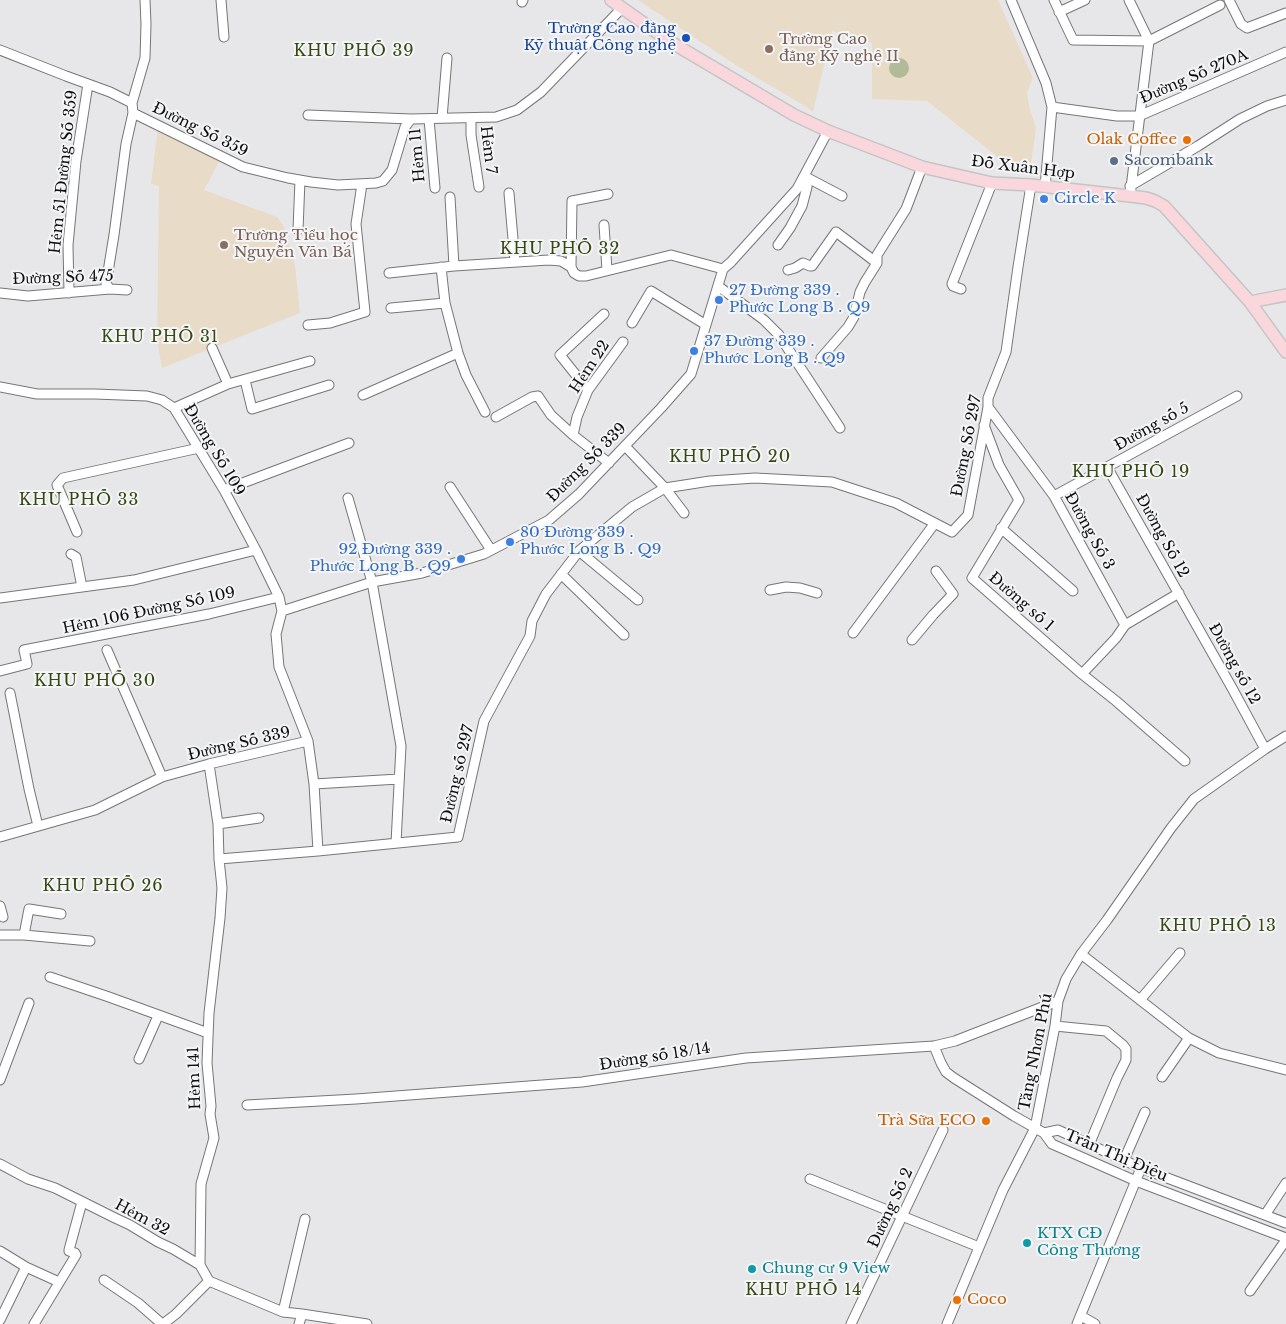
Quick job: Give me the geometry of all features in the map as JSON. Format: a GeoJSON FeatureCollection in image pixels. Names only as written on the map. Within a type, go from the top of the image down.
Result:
{"type":"FeatureCollection","features":[{"type":"Feature","properties":{"kind":"main road","name":"Đỗ Xuân Hợp"},"geometry":{"type":"LineString","coordinates":[[611,0],[669,41],[794,115],[828,131],[922,167],[992,182],[1045,187],[1130,191],[1155,201],[1164,206],[1250,302],[1286,352]]}},
{"type":"Feature","properties":{"kind":"main road"},"geometry":{"type":"LineString","coordinates":[[1250,302],[1286,295]]}},
{"type":"Feature","properties":{"kind":"street"},"geometry":{"type":"LineString","coordinates":[[132,102],[145,58],[145,0]]}},
{"type":"Feature","properties":{"kind":"street"},"geometry":{"type":"LineString","coordinates":[[221,0],[224,37]]}},
{"type":"Feature","properties":{"kind":"street"},"geometry":{"type":"LineString","coordinates":[[1011,0],[1046,83],[1052,107],[1045,187]]}},
{"type":"Feature","properties":{"kind":"street"},"geometry":{"type":"LineString","coordinates":[[1054,0],[1073,40],[1149,41],[1220,5]]}},
{"type":"Feature","properties":{"kind":"street"},"geometry":{"type":"LineString","coordinates":[[1059,12],[1085,0]]}},
{"type":"Feature","properties":{"kind":"street"},"geometry":{"type":"LineString","coordinates":[[1129,0],[1149,41],[1130,191]]}},
{"type":"Feature","properties":{"kind":"street"},"geometry":{"type":"LineString","coordinates":[[1229,0],[1241,24],[1248,28],[1286,13]]}},
{"type":"Feature","properties":{"kind":"street"},"geometry":{"type":"LineString","coordinates":[[308,115],[411,119],[471,118],[496,117],[517,110],[541,92],[622,8]]}},
{"type":"Feature","properties":{"kind":"street","name":"Đường Số 359"},"geometry":{"type":"LineString","coordinates":[[0,50],[132,102],[133,113],[243,167],[300,180],[338,185],[382,181],[388,177],[392,170],[405,126],[411,119]]}},
{"type":"Feature","properties":{"kind":"street","name":"Đường Số 270A"},"geometry":{"type":"LineString","coordinates":[[1052,107],[1117,116],[1140,116],[1286,52]]}},
{"type":"Feature","properties":{"kind":"street"},"geometry":{"type":"LineString","coordinates":[[442,118],[447,58]]}},
{"type":"Feature","properties":{"kind":"street","name":"Hẻm 51 Đường Số 359"},"geometry":{"type":"LineString","coordinates":[[69,292],[68,245],[76,161],[88,84]]}},
{"type":"Feature","properties":{"kind":"street"},"geometry":{"type":"LineString","coordinates":[[1130,191],[1240,119],[1267,106],[1286,100]]}},
{"type":"Feature","properties":{"kind":"street"},"geometry":{"type":"LineString","coordinates":[[110,289],[106,284],[126,144],[133,113]]}},
{"type":"Feature","properties":{"kind":"street","name":"Hẻm 7"},"geometry":{"type":"LineString","coordinates":[[471,118],[471,135],[479,187]]}},
{"type":"Feature","properties":{"kind":"street","name":"Hẻm 11"},"geometry":{"type":"LineString","coordinates":[[429,119],[435,188]]}},
{"type":"Feature","properties":{"kind":"street","name":"Đường Số 339"},"geometry":{"type":"LineString","coordinates":[[0,837],[95,810],[162,777],[308,741],[279,667],[276,634],[282,611],[372,582],[422,573],[484,554],[549,520],[579,494],[661,408],[690,374],[723,269],[796,189],[805,177],[828,131]]}},
{"type":"Feature","properties":{"kind":"street"},"geometry":{"type":"LineString","coordinates":[[821,358],[848,327],[854,316],[860,292],[878,263],[877,255],[906,209],[922,167]]}},
{"type":"Feature","properties":{"kind":"street"},"geometry":{"type":"LineString","coordinates":[[805,177],[842,196]]}},
{"type":"Feature","properties":{"kind":"street"},"geometry":{"type":"LineString","coordinates":[[778,246],[802,206],[807,187],[805,177]]}},
{"type":"Feature","properties":{"kind":"street"},"geometry":{"type":"LineString","coordinates":[[298,230],[300,180]]}},
{"type":"Feature","properties":{"kind":"street"},"geometry":{"type":"LineString","coordinates":[[961,289],[952,284],[992,182]]}},
{"type":"Feature","properties":{"kind":"street"},"geometry":{"type":"LineString","coordinates":[[308,325],[330,323],[365,312],[356,224],[362,184]]}},
{"type":"Feature","properties":{"kind":"street","name":"Đường Số 297"},"geometry":{"type":"LineString","coordinates":[[665,488],[710,481],[755,478],[832,482],[896,503],[952,532],[968,514],[988,407],[988,398],[1006,352],[1031,185]]}},
{"type":"Feature","properties":{"kind":"street"},"geometry":{"type":"LineString","coordinates":[[509,193],[515,262]]}},
{"type":"Feature","properties":{"kind":"street"},"geometry":{"type":"LineString","coordinates":[[608,194],[572,201],[571,267],[574,273],[579,276],[586,276],[671,255],[723,269]]}},
{"type":"Feature","properties":{"kind":"street"},"geometry":{"type":"LineString","coordinates":[[450,197],[454,266]]}},
{"type":"Feature","properties":{"kind":"street"},"geometry":{"type":"LineString","coordinates":[[604,225],[607,270]]}},
{"type":"Feature","properties":{"kind":"street"},"geometry":{"type":"LineString","coordinates":[[788,270],[803,263],[812,266],[836,232],[878,263]]}},
{"type":"Feature","properties":{"kind":"street"},"geometry":{"type":"LineString","coordinates":[[389,273],[441,267],[549,260],[561,261],[571,267]]}},
{"type":"Feature","properties":{"kind":"street"},"geometry":{"type":"LineString","coordinates":[[441,267],[445,303],[458,353],[466,375],[485,412]]}},
{"type":"Feature","properties":{"kind":"street"},"geometry":{"type":"LineString","coordinates":[[718,286],[764,320],[779,336],[840,428]]}},
{"type":"Feature","properties":{"kind":"street","name":"Đường Số 475"},"geometry":{"type":"LineString","coordinates":[[0,293],[28,296],[110,289],[127,290]]}},
{"type":"Feature","properties":{"kind":"street"},"geometry":{"type":"LineString","coordinates":[[632,323],[650,291],[706,325]]}},
{"type":"Feature","properties":{"kind":"street"},"geometry":{"type":"LineString","coordinates":[[391,308],[445,303]]}},
{"type":"Feature","properties":{"kind":"street"},"geometry":{"type":"LineString","coordinates":[[588,390],[560,355],[604,314]]}},
{"type":"Feature","properties":{"kind":"street","name":"Hẻm 22"},"geometry":{"type":"LineString","coordinates":[[573,435],[577,417],[588,390],[623,342]]}},
{"type":"Feature","properties":{"kind":"street"},"geometry":{"type":"LineString","coordinates":[[212,348],[228,384]]}},
{"type":"Feature","properties":{"kind":"street"},"geometry":{"type":"LineString","coordinates":[[363,395],[458,353]]}},
{"type":"Feature","properties":{"kind":"street"},"geometry":{"type":"LineString","coordinates":[[174,408],[228,384],[310,361]]}},
{"type":"Feature","properties":{"kind":"street"},"geometry":{"type":"LineString","coordinates":[[245,380],[252,409],[329,384]]}},
{"type":"Feature","properties":{"kind":"street","name":"Đường Số 109"},"geometry":{"type":"LineString","coordinates":[[0,387],[37,394],[147,396],[162,400],[174,408],[200,448],[256,550],[279,597],[282,611]]}},
{"type":"Feature","properties":{"kind":"street"},"geometry":{"type":"LineString","coordinates":[[496,417],[532,397],[538,396],[551,415],[573,435],[609,462]]}},
{"type":"Feature","properties":{"kind":"street","name":"Đường số 5"},"geometry":{"type":"LineString","coordinates":[[1054,496],[1237,396]]}},
{"type":"Feature","properties":{"kind":"street","name":"Đường Số 3"},"geometry":{"type":"LineString","coordinates":[[988,407],[1054,496],[1125,625]]}},
{"type":"Feature","properties":{"kind":"street","name":"Đường số 1"},"geometry":{"type":"LineString","coordinates":[[984,424],[999,465],[1019,500],[972,578],[1185,761]]}},
{"type":"Feature","properties":{"kind":"street"},"geometry":{"type":"LineString","coordinates":[[224,490],[349,443]]}},
{"type":"Feature","properties":{"kind":"street"},"geometry":{"type":"LineString","coordinates":[[625,446],[665,488],[684,513]]}},
{"type":"Feature","properties":{"kind":"street"},"geometry":{"type":"LineString","coordinates":[[77,532],[57,485],[63,478],[200,448]]}},
{"type":"Feature","properties":{"kind":"street","name":"Đường Số 12"},"geometry":{"type":"LineString","coordinates":[[1107,467],[1179,593]]}},
{"type":"Feature","properties":{"kind":"street"},"geometry":{"type":"LineString","coordinates":[[450,487],[491,550]]}},
{"type":"Feature","properties":{"kind":"street","name":"Đường số 297"},"geometry":{"type":"LineString","coordinates":[[219,859],[318,852],[458,837],[484,721],[530,636],[532,621],[546,594],[579,551],[632,508],[665,488]]}},
{"type":"Feature","properties":{"kind":"street"},"geometry":{"type":"LineString","coordinates":[[348,498],[372,582],[401,746],[396,843]]}},
{"type":"Feature","properties":{"kind":"street"},"geometry":{"type":"LineString","coordinates":[[853,633],[935,524]]}},
{"type":"Feature","properties":{"kind":"street"},"geometry":{"type":"LineString","coordinates":[[1001,528],[1073,591]]}},
{"type":"Feature","properties":{"kind":"street"},"geometry":{"type":"LineString","coordinates":[[0,598],[134,580],[256,550]]}},
{"type":"Feature","properties":{"kind":"street"},"geometry":{"type":"LineString","coordinates":[[579,551],[638,600]]}},
{"type":"Feature","properties":{"kind":"street"},"geometry":{"type":"LineString","coordinates":[[71,554],[76,557],[82,587]]}},
{"type":"Feature","properties":{"kind":"street"},"geometry":{"type":"LineString","coordinates":[[912,640],[953,594],[936,571]]}},
{"type":"Feature","properties":{"kind":"street"},"geometry":{"type":"LineString","coordinates":[[561,574],[624,635]]}},
{"type":"Feature","properties":{"kind":"street"},"geometry":{"type":"LineString","coordinates":[[770,590],[786,587],[800,588],[817,593]]}},
{"type":"Feature","properties":{"kind":"street"},"geometry":{"type":"LineString","coordinates":[[1082,674],[1116,638],[1125,625],[1179,593]]}},
{"type":"Feature","properties":{"kind":"street","name":"Đường số 12"},"geometry":{"type":"LineString","coordinates":[[1179,593],[1265,749]]}},
{"type":"Feature","properties":{"kind":"street","name":"Hẻm 106 Đường Số 109"},"geometry":{"type":"LineString","coordinates":[[0,671],[27,664],[24,650],[209,614],[279,597]]}},
{"type":"Feature","properties":{"kind":"street"},"geometry":{"type":"LineString","coordinates":[[107,650],[162,777]]}},
{"type":"Feature","properties":{"kind":"street"},"geometry":{"type":"LineString","coordinates":[[10,693],[38,826]]}},
{"type":"Feature","properties":{"kind":"street","name":"Tăng Nhơn Phú"},"geometry":{"type":"LineString","coordinates":[[947,1324],[1003,1190],[1035,1128],[1055,1026],[1058,1001],[1066,980],[1081,954],[1171,828],[1194,799],[1286,736]]}},
{"type":"Feature","properties":{"kind":"street"},"geometry":{"type":"LineString","coordinates":[[308,741],[314,784],[318,852]]}},
{"type":"Feature","properties":{"kind":"street","name":"Hẻm 141"},"geometry":{"type":"LineString","coordinates":[[200,1265],[201,1184],[214,1138],[210,1114],[207,1063],[209,1013],[222,888],[218,824],[209,764]]}},
{"type":"Feature","properties":{"kind":"street"},"geometry":{"type":"LineString","coordinates":[[314,784],[399,780]]}},
{"type":"Feature","properties":{"kind":"street"},"geometry":{"type":"LineString","coordinates":[[218,824],[259,818]]}},
{"type":"Feature","properties":{"kind":"street"},"geometry":{"type":"LineString","coordinates":[[0,906],[3,917]]}},
{"type":"Feature","properties":{"kind":"street"},"geometry":{"type":"LineString","coordinates":[[24,935],[29,909],[61,914]]}},
{"type":"Feature","properties":{"kind":"street"},"geometry":{"type":"LineString","coordinates":[[0,935],[24,935],[90,941]]}},
{"type":"Feature","properties":{"kind":"street"},"geometry":{"type":"LineString","coordinates":[[1140,1000],[1180,953]]}},
{"type":"Feature","properties":{"kind":"street"},"geometry":{"type":"LineString","coordinates":[[1081,954],[1189,1038],[1219,1053],[1286,1070]]}},
{"type":"Feature","properties":{"kind":"street"},"geometry":{"type":"LineString","coordinates":[[50,977],[208,1033]]}},
{"type":"Feature","properties":{"kind":"street","name":"Đường số 18/14"},"geometry":{"type":"LineString","coordinates":[[247,1105],[582,1082],[746,1058],[934,1046],[955,1041],[1058,1001]]}},
{"type":"Feature","properties":{"kind":"street"},"geometry":{"type":"LineString","coordinates":[[0,1080],[29,1003]]}},
{"type":"Feature","properties":{"kind":"street"},"geometry":{"type":"LineString","coordinates":[[139,1058],[158,1016]]}},
{"type":"Feature","properties":{"kind":"street"},"geometry":{"type":"LineString","coordinates":[[1055,1026],[1106,1031],[1123,1045],[1126,1052],[1126,1060],[1089,1145]]}},
{"type":"Feature","properties":{"kind":"street"},"geometry":{"type":"LineString","coordinates":[[1162,1077],[1189,1038]]}},
{"type":"Feature","properties":{"kind":"street"},"geometry":{"type":"LineString","coordinates":[[934,1046],[946,1072],[1044,1133]]}},
{"type":"Feature","properties":{"kind":"street"},"geometry":{"type":"LineString","coordinates":[[1124,1160],[1145,1112]]}},
{"type":"Feature","properties":{"kind":"street","name":"Đường Số 2"},"geometry":{"type":"LineString","coordinates":[[851,1324],[943,1130]]}},
{"type":"Feature","properties":{"kind":"street","name":"Trần Thị Điệu"},"geometry":{"type":"LineString","coordinates":[[1286,1223],[1141,1168],[1058,1130],[1044,1133],[1052,1144],[1136,1181],[1286,1239]]}},
{"type":"Feature","properties":{"kind":"street","name":"Hẻm 32"},"geometry":{"type":"LineString","coordinates":[[0,1164],[28,1179],[55,1188],[173,1248],[200,1265],[209,1281]]}},
{"type":"Feature","properties":{"kind":"street"},"geometry":{"type":"LineString","coordinates":[[1095,1324],[1079,1320],[1141,1168]]}},
{"type":"Feature","properties":{"kind":"street"},"geometry":{"type":"LineString","coordinates":[[810,1179],[979,1247]]}},
{"type":"Feature","properties":{"kind":"street"},"geometry":{"type":"LineString","coordinates":[[1265,1215],[1286,1183]]}},
{"type":"Feature","properties":{"kind":"street"},"geometry":{"type":"LineString","coordinates":[[34,1324],[76,1255],[69,1250],[82,1202]]}},
{"type":"Feature","properties":{"kind":"street"},"geometry":{"type":"LineString","coordinates":[[283,1312],[305,1219]]}},
{"type":"Feature","properties":{"kind":"street"},"geometry":{"type":"LineString","coordinates":[[1250,1290],[1286,1239]]}},
{"type":"Feature","properties":{"kind":"street"},"geometry":{"type":"LineString","coordinates":[[0,1251],[26,1267],[59,1282]]}},
{"type":"Feature","properties":{"kind":"street"},"geometry":{"type":"LineString","coordinates":[[4,1324],[0,1320],[26,1267]]}},
{"type":"Feature","properties":{"kind":"street"},"geometry":{"type":"LineString","coordinates":[[104,1280],[138,1303],[162,1324],[176,1314],[209,1281],[283,1312],[302,1314],[327,1321],[367,1324]]}},
{"type":"Feature","properties":{"kind":"street"},"geometry":{"type":"LineString","coordinates":[[299,1324],[302,1314]]}},
{"type":"Feature","properties":{"kind":"shaded area"},"geometry":{"type":"Polygon","coordinates":[[[638,0],[998,0],[1033,78],[1027,93],[1036,128],[1031,164],[999,158],[927,101],[872,99],[872,43],[832,31],[813,112],[737,66],[638,0]]]}},
{"type":"Feature","properties":{"kind":"shaded area","name":"Trường Tiểu học Nguyễn Văn Bá"},"geometry":{"type":"Polygon","coordinates":[[[158,127],[220,160],[204,190],[277,217],[283,225],[295,265],[300,313],[162,368],[157,340],[159,186],[151,184],[158,127]]]}},
{"type":"Feature","properties":{"kind":"green space"},"geometry":{"type":"Polygon","coordinates":[[[895,58],[903,58],[909,64],[909,72],[903,78],[895,78],[889,72],[889,64],[895,58]]]}},
{"type":"Feature","properties":{"kind":"place","name":"Trường Cao đẳng Kỹ thuật Công nghệ"},"geometry":{"type":"Point","coordinates":[686,38]}},
{"type":"Feature","properties":{"kind":"place","name":"Trường Cao đẳng Kỹ nghệ II"},"geometry":{"type":"Point","coordinates":[769,49]}},
{"type":"Feature","properties":{"kind":"place","name":"Olak Coffee"},"geometry":{"type":"Point","coordinates":[1187,140]}},
{"type":"Feature","properties":{"kind":"place","name":"Sacombank"},"geometry":{"type":"Point","coordinates":[1114,161]}},
{"type":"Feature","properties":{"kind":"place","name":"Circle K"},"geometry":{"type":"Point","coordinates":[1044,199]}},
{"type":"Feature","properties":{"kind":"place","name":"Trường Tiểu học Nguyễn Văn Bá"},"geometry":{"type":"Point","coordinates":[224,245]}},
{"type":"Feature","properties":{"kind":"place","name":"27 Đường 339 . Phước Long B . Q9"},"geometry":{"type":"Point","coordinates":[719,300]}},
{"type":"Feature","properties":{"kind":"place","name":"37 Đường 339 . Phước Long B . Q9"},"geometry":{"type":"Point","coordinates":[694,351]}},
{"type":"Feature","properties":{"kind":"place","name":"80 Đường 339 . Phước Long B . Q9"},"geometry":{"type":"Point","coordinates":[510,542]}},
{"type":"Feature","properties":{"kind":"place","name":"92 Đường 339 . Phước Long B . Q9"},"geometry":{"type":"Point","coordinates":[461,559]}},
{"type":"Feature","properties":{"kind":"place","name":"Trà Sữa ECO"},"geometry":{"type":"Point","coordinates":[986,1121]}},
{"type":"Feature","properties":{"kind":"place","name":"KTX CĐ Công Thương"},"geometry":{"type":"Point","coordinates":[1027,1243]}},
{"type":"Feature","properties":{"kind":"place","name":"Chung cư 9 View"},"geometry":{"type":"Point","coordinates":[752,1269]}},
{"type":"Feature","properties":{"kind":"place","name":"Coco"},"geometry":{"type":"Point","coordinates":[957,1300]}},
{"type":"Feature","properties":{"kind":"district","name":"KHU PHỐ 39"},"geometry":{"type":"Point","coordinates":[354,51]}},
{"type":"Feature","properties":{"kind":"district","name":"KHU PHỐ 32"},"geometry":{"type":"Point","coordinates":[560,249]}},
{"type":"Feature","properties":{"kind":"district","name":"KHU PHỐ 31"},"geometry":{"type":"Point","coordinates":[160,337]}},
{"type":"Feature","properties":{"kind":"district","name":"KHU PHỐ 20"},"geometry":{"type":"Point","coordinates":[730,457]}},
{"type":"Feature","properties":{"kind":"district","name":"KHU PHỐ 19"},"geometry":{"type":"Point","coordinates":[1131,472]}},
{"type":"Feature","properties":{"kind":"district","name":"KHU PHỐ 33"},"geometry":{"type":"Point","coordinates":[79,500]}},
{"type":"Feature","properties":{"kind":"district","name":"KHU PHỐ 30"},"geometry":{"type":"Point","coordinates":[95,681]}},
{"type":"Feature","properties":{"kind":"district","name":"KHU PHỐ 26"},"geometry":{"type":"Point","coordinates":[103,886]}},
{"type":"Feature","properties":{"kind":"district","name":"KHU PHỐ 13"},"geometry":{"type":"Point","coordinates":[1218,926]}},
{"type":"Feature","properties":{"kind":"district","name":"KHU PHỐ 14"},"geometry":{"type":"Point","coordinates":[804,1290]}}]}
